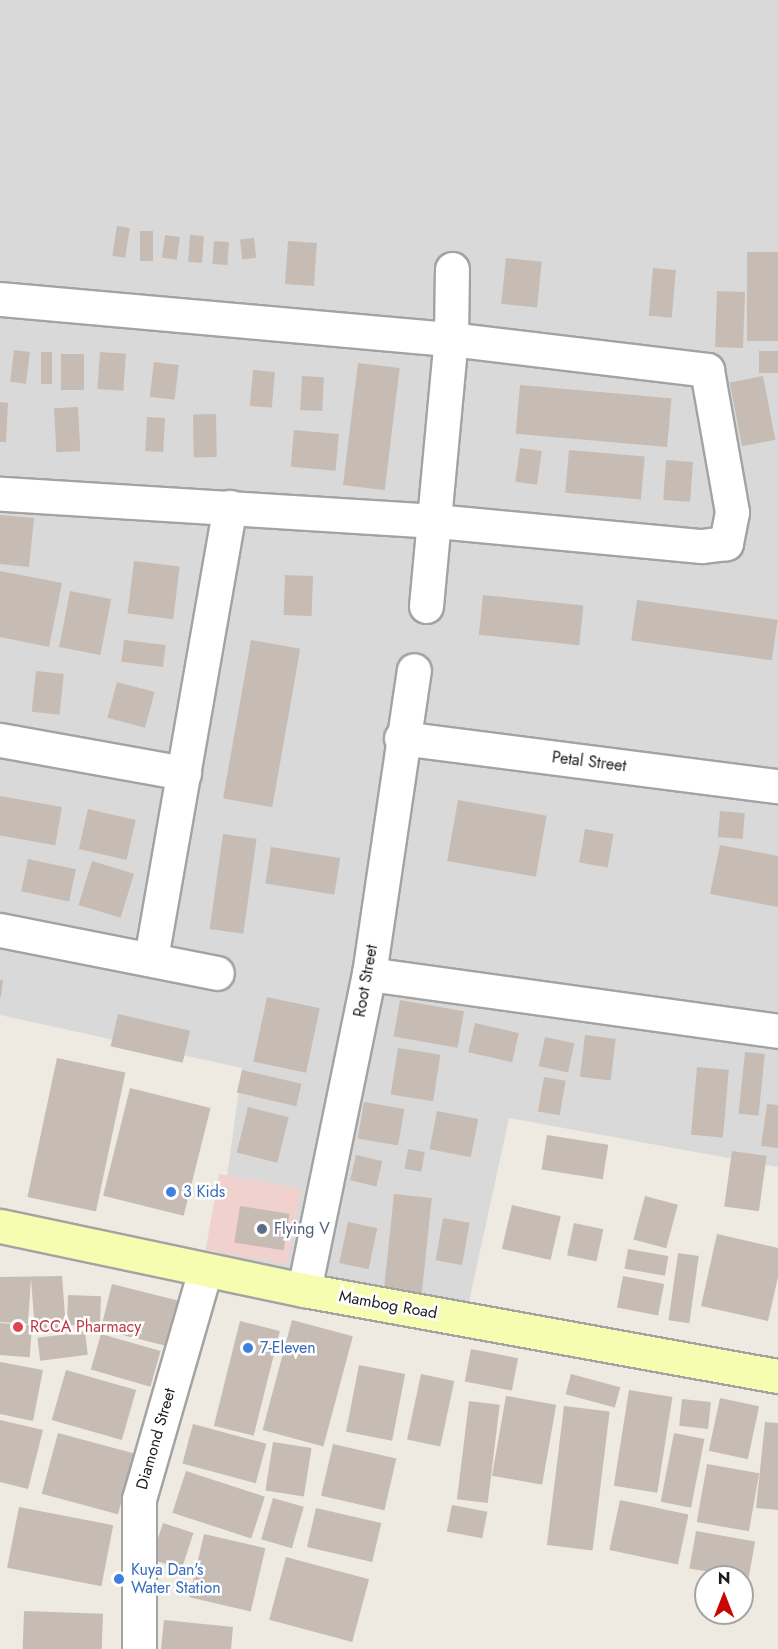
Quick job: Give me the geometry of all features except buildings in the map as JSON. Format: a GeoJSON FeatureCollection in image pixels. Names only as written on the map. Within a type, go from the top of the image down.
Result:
{"type":"FeatureCollection","features":[{"type":"Feature","properties":{"kind":"main road","name":"Mambog Road"},"geometry":{"type":"LineString","coordinates":[[0,1226],[304,1290],[778,1376]]}},
{"type":"Feature","properties":{"kind":"street"},"geometry":{"type":"LineString","coordinates":[[426,606],[451,339],[452,269]]}},
{"type":"Feature","properties":{"kind":"street"},"geometry":{"type":"LineString","coordinates":[[0,299],[451,339],[707,370],[732,512],[726,543],[701,546],[435,521],[0,494]]}},
{"type":"Feature","properties":{"kind":"street"},"geometry":{"type":"LineString","coordinates":[[151,958],[230,507]]}},
{"type":"Feature","properties":{"kind":"street","name":"Root Street"},"geometry":{"type":"LineString","coordinates":[[304,1290],[369,974],[401,738],[414,670]]}},
{"type":"Feature","properties":{"kind":"street","name":"Petal Street"},"geometry":{"type":"LineString","coordinates":[[401,738],[778,786]]}},
{"type":"Feature","properties":{"kind":"street"},"geometry":{"type":"LineString","coordinates":[[0,740],[184,773]]}},
{"type":"Feature","properties":{"kind":"street"},"geometry":{"type":"LineString","coordinates":[[0,930],[151,958],[217,973]]}},
{"type":"Feature","properties":{"kind":"street"},"geometry":{"type":"LineString","coordinates":[[369,974],[778,1031]]}},
{"type":"Feature","properties":{"kind":"street","name":"Diamond Street"},"geometry":{"type":"LineString","coordinates":[[139,1649],[139,1499],[205,1270]]}},
{"type":"Feature","properties":{"kind":"shaded area"},"geometry":{"type":"Polygon","coordinates":[[[0,0],[778,0],[778,1167],[509,1118],[465,1320],[214,1271],[242,1068],[0,1015],[0,0]]]}},
{"type":"Feature","properties":{"kind":"shaded area"},"geometry":{"type":"Polygon","coordinates":[[[219,1174],[301,1188],[287,1264],[206,1250],[219,1174]]]}},
{"type":"Feature","properties":{"kind":"place","name":"3 Kids"},"geometry":{"type":"Point","coordinates":[171,1192]}},
{"type":"Feature","properties":{"kind":"place","name":"Flying V"},"geometry":{"type":"Point","coordinates":[262,1229]}},
{"type":"Feature","properties":{"kind":"place","name":"RCCA Pharmacy"},"geometry":{"type":"Point","coordinates":[18,1327]}},
{"type":"Feature","properties":{"kind":"place","name":"7-Eleven"},"geometry":{"type":"Point","coordinates":[248,1348]}},
{"type":"Feature","properties":{"kind":"place","name":"Kuya Dan's Water Station"},"geometry":{"type":"Point","coordinates":[119,1579]}}]}
